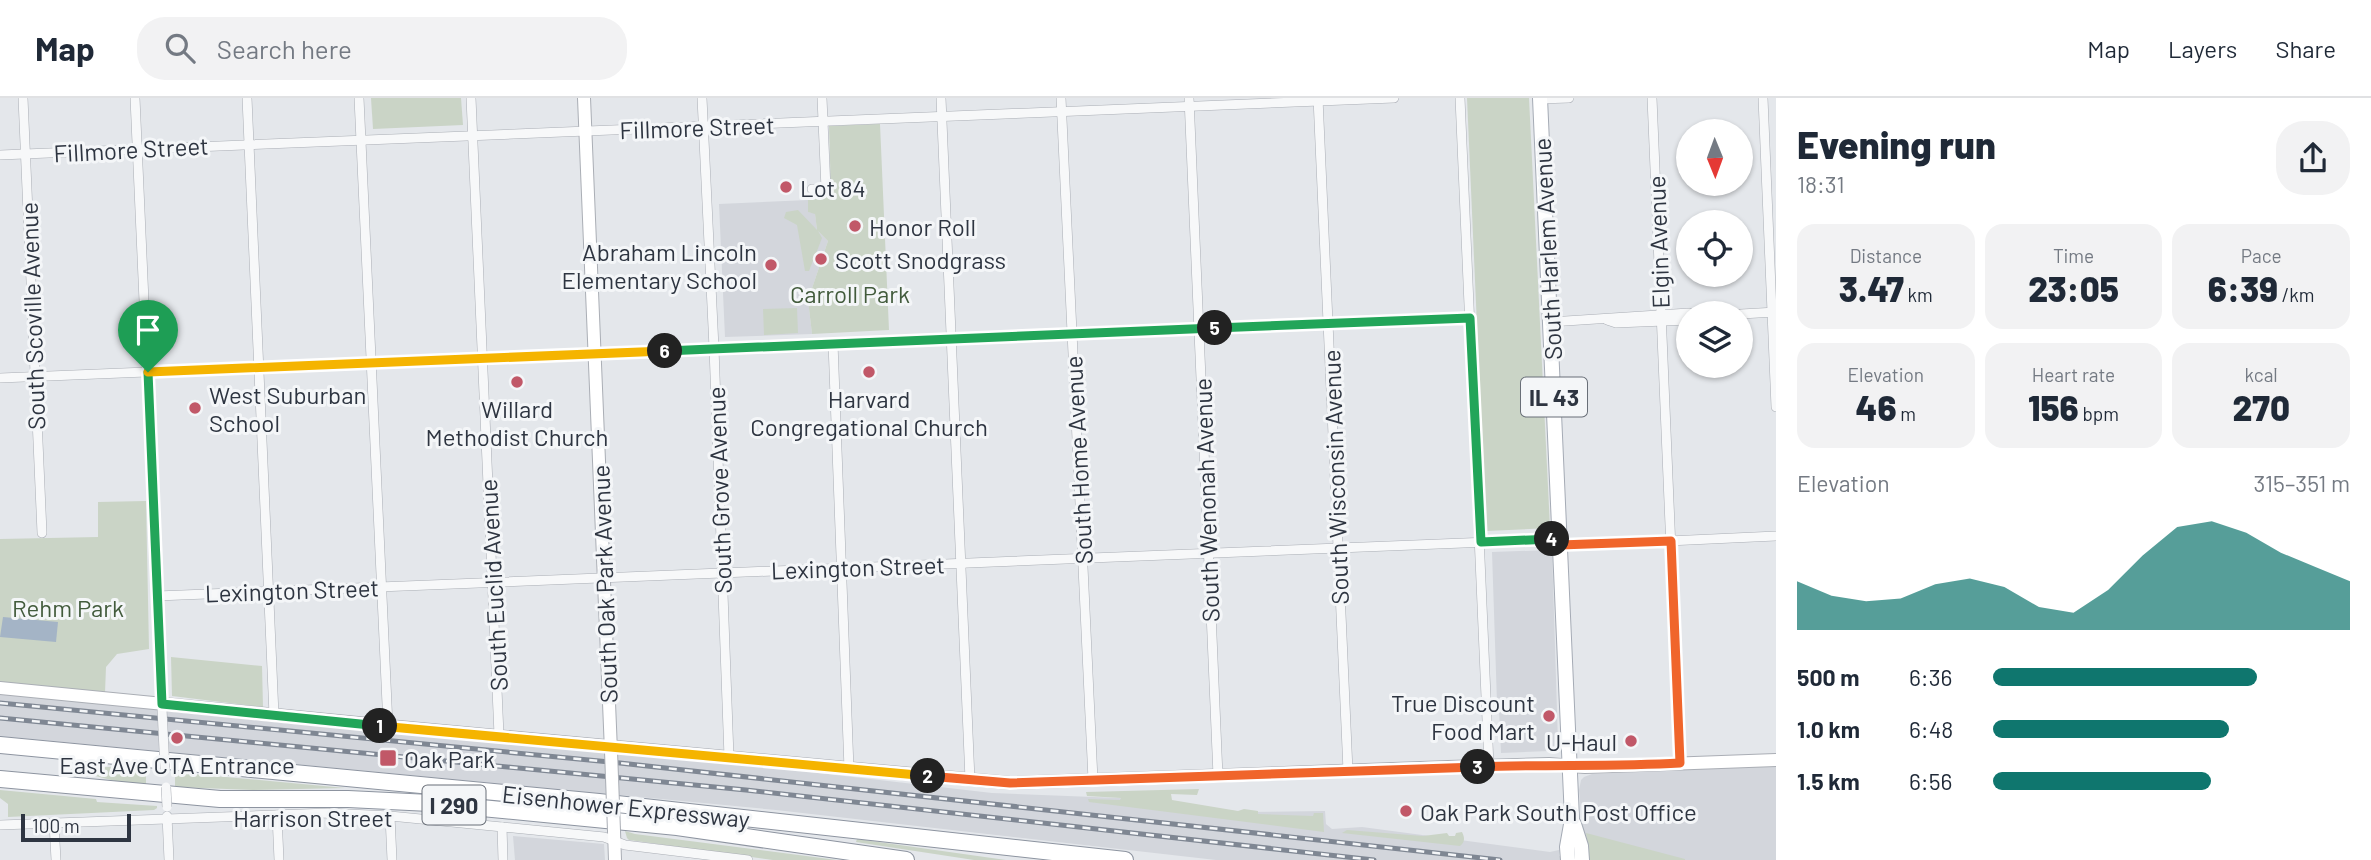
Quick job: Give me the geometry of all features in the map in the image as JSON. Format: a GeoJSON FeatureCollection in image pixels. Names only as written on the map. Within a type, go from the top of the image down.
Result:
{"type":"FeatureCollection","features":[{"type":"Feature","properties":{"kind":"highway","name":"Eisenhower Expressway"},"geometry":{"type":"LineString","coordinates":[[0,746],[585,801],[1125,860]]}},
{"type":"Feature","properties":{"kind":"highway","name":"Eisenhower Expressway"},"geometry":{"type":"LineString","coordinates":[[0,779],[181,797],[430,803],[677,827],[906,860]]}},
{"type":"Feature","properties":{"kind":"main road","name":"South Harlem Avenue"},"geometry":{"type":"LineString","coordinates":[[1540,99],[1575,859]]}},
{"type":"Feature","properties":{"kind":"street","name":"South Scoville Avenue"},"geometry":{"type":"LineString","coordinates":[[23,98],[42,533]]}},
{"type":"Feature","properties":{"kind":"street"},"geometry":{"type":"LineString","coordinates":[[135,98],[169,860]]}},
{"type":"Feature","properties":{"kind":"street"},"geometry":{"type":"LineString","coordinates":[[247,98],[274,715]]}},
{"type":"Feature","properties":{"kind":"street"},"geometry":{"type":"LineString","coordinates":[[359,98],[388,726]]}},
{"type":"Feature","properties":{"kind":"street","name":"South Euclid Avenue"},"geometry":{"type":"LineString","coordinates":[[471,98],[499,736]]}},
{"type":"Feature","properties":{"kind":"street","name":"South Oak Park Avenue"},"geometry":{"type":"LineString","coordinates":[[584,98],[615,860]]}},
{"type":"Feature","properties":{"kind":"street","name":"South Grove Avenue"},"geometry":{"type":"LineString","coordinates":[[702,98],[729,757]]}},
{"type":"Feature","properties":{"kind":"street"},"geometry":{"type":"LineString","coordinates":[[812,189],[826,188],[822,98]]}},
{"type":"Feature","properties":{"kind":"street"},"geometry":{"type":"LineString","coordinates":[[941,98],[970,780]]}},
{"type":"Feature","properties":{"kind":"street","name":"South Home Avenue"},"geometry":{"type":"LineString","coordinates":[[1061,98],[1093,780]]}},
{"type":"Feature","properties":{"kind":"street","name":"Fillmore Street"},"geometry":{"type":"LineString","coordinates":[[0,155],[1061,112],[1190,102],[1394,98]]}},
{"type":"Feature","properties":{"kind":"street"},"geometry":{"type":"LineString","coordinates":[[1460,98],[1489,766]]}},
{"type":"Feature","properties":{"kind":"street"},"geometry":{"type":"LineString","coordinates":[[1540,99],[1569,98]]}},
{"type":"Feature","properties":{"kind":"street","name":"Elgin Avenue"},"geometry":{"type":"LineString","coordinates":[[1652,98],[1680,763]]}},
{"type":"Feature","properties":{"kind":"street"},"geometry":{"type":"LineString","coordinates":[[1763,98],[1776,407]]}},
{"type":"Feature","properties":{"kind":"street","name":"South Wisconsin Avenue"},"geometry":{"type":"LineString","coordinates":[[1318,99],[1348,771]]}},
{"type":"Feature","properties":{"kind":"street","name":"South Wenonah Avenue"},"geometry":{"type":"LineString","coordinates":[[1190,102],[1218,776]]}},
{"type":"Feature","properties":{"kind":"street"},"geometry":{"type":"LineString","coordinates":[[1753,313],[1774,312]]}},
{"type":"Feature","properties":{"kind":"street"},"geometry":{"type":"LineString","coordinates":[[1550,322],[1605,320],[1616,323],[1676,316]]}},
{"type":"Feature","properties":{"kind":"street"},"geometry":{"type":"LineString","coordinates":[[0,378],[1470,318]]}},
{"type":"Feature","properties":{"kind":"street"},"geometry":{"type":"LineString","coordinates":[[1661,318],[1676,319]]}},
{"type":"Feature","properties":{"kind":"street"},"geometry":{"type":"LineString","coordinates":[[833,344],[849,769]]}},
{"type":"Feature","properties":{"kind":"street","name":"Lexington Street"},"geometry":{"type":"LineString","coordinates":[[157,596],[1481,542],[1671,541],[1776,536]]}},
{"type":"Feature","properties":{"kind":"street"},"geometry":{"type":"LineString","coordinates":[[0,688],[162,706],[1010,783],[1489,766],[1585,767],[1776,760]]}},
{"type":"Feature","properties":{"kind":"street","name":"Harrison Street"},"geometry":{"type":"LineString","coordinates":[[0,825],[328,813],[614,836],[625,845],[748,860]]}},
{"type":"Feature","properties":{"kind":"street"},"geometry":{"type":"LineString","coordinates":[[277,815],[279,860]]}},
{"type":"Feature","properties":{"kind":"street"},"geometry":{"type":"LineString","coordinates":[[390,816],[392,860]]}},
{"type":"Feature","properties":{"kind":"street"},"geometry":{"type":"LineString","coordinates":[[54,824],[56,860]]}},
{"type":"Feature","properties":{"kind":"street"},"geometry":{"type":"LineString","coordinates":[[502,827],[503,860]]}},
{"type":"Feature","properties":{"kind":"shaded area","name":"Abraham Lincoln Elementary School"},"geometry":{"type":"Polygon","coordinates":[[[808,200],[808,212],[815,213],[817,230],[828,241],[808,300],[812,334],[725,337],[719,204],[808,200]]]}},
{"type":"Feature","properties":{"kind":"shaded area"},"geometry":{"type":"Polygon","coordinates":[[[1552,550],[1558,743],[1549,751],[1501,753],[1492,552],[1552,550]]]}},
{"type":"Feature","properties":{"kind":"shaded area"},"geometry":{"type":"Polygon","coordinates":[[[0,694],[696,759],[992,793],[1119,798],[1245,812],[1325,811],[1326,824],[1332,829],[1362,827],[1550,852],[1559,850],[1559,856],[1585,859],[1579,790],[1584,777],[1592,774],[1776,765],[1776,860],[1216,860],[776,810],[0,736],[0,694]]]}},
{"type":"Feature","properties":{"kind":"shaded area"},"geometry":{"type":"Polygon","coordinates":[[[513,836],[604,844],[605,860],[515,860],[513,836]]]}},
{"type":"Feature","properties":{"kind":"green space"},"geometry":{"type":"Polygon","coordinates":[[[371,98],[461,98],[463,125],[373,129],[371,98]]]}},
{"type":"Feature","properties":{"kind":"green space"},"geometry":{"type":"Polygon","coordinates":[[[1467,98],[1529,98],[1550,528],[1486,531],[1467,98]]]}},
{"type":"Feature","properties":{"kind":"green space","name":"Carroll Park"},"geometry":{"type":"Polygon","coordinates":[[[880,124],[889,330],[812,334],[808,300],[828,241],[818,231],[822,238],[809,271],[805,271],[797,225],[784,218],[786,212],[798,210],[817,230],[815,214],[808,212],[808,200],[831,195],[829,126],[880,124]]]}},
{"type":"Feature","properties":{"kind":"green space"},"geometry":{"type":"Polygon","coordinates":[[[797,308],[798,333],[764,335],[763,309],[797,308]]]}},
{"type":"Feature","properties":{"kind":"green space","name":"Rehm Park"},"geometry":{"type":"Polygon","coordinates":[[[146,501],[149,649],[117,654],[106,667],[105,693],[0,683],[0,539],[98,537],[98,502],[146,501]]]}},
{"type":"Feature","properties":{"kind":"green space"},"geometry":{"type":"Polygon","coordinates":[[[171,657],[262,666],[263,707],[172,696],[171,657]]]}},
{"type":"Feature","properties":{"kind":"green space"},"geometry":{"type":"Polygon","coordinates":[[[128,766],[146,768],[146,785],[127,784],[68,769],[128,766]]]}},
{"type":"Feature","properties":{"kind":"green space"},"geometry":{"type":"Polygon","coordinates":[[[175,771],[345,788],[253,790],[175,787],[175,771]]]}},
{"type":"Feature","properties":{"kind":"green space"},"geometry":{"type":"Polygon","coordinates":[[[1199,789],[1197,795],[1171,794],[1172,800],[1238,811],[1258,811],[1258,814],[1313,816],[1314,813],[1323,813],[1324,832],[1089,802],[1088,799],[1121,798],[1087,796],[1086,792],[1199,789]]]}},
{"type":"Feature","properties":{"kind":"green space"},"geometry":{"type":"Polygon","coordinates":[[[0,790],[157,808],[8,817],[8,804],[0,798],[0,790]]]}},
{"type":"Feature","properties":{"kind":"green space"},"geometry":{"type":"Polygon","coordinates":[[[1347,830],[1423,836],[1447,833],[1449,836],[1455,836],[1456,833],[1462,832],[1464,840],[1460,846],[1342,833],[1347,830]]]}},
{"type":"Feature","properties":{"kind":"green space"},"geometry":{"type":"Polygon","coordinates":[[[625,831],[837,860],[773,860],[629,840],[625,831]]]}},
{"type":"Feature","properties":{"kind":"green space"},"geometry":{"type":"Polygon","coordinates":[[[1586,833],[1685,859],[1685,860],[1589,860],[1586,833]]]}},
{"type":"Feature","properties":{"kind":"green space"},"geometry":{"type":"Polygon","coordinates":[[[857,839],[1006,860],[974,860],[856,842],[857,839]]]}},
{"type":"Feature","properties":{"kind":"water"},"geometry":{"type":"Polygon","coordinates":[[[3,617],[58,622],[56,642],[0,637],[3,617]]]}},
{"type":"Feature","properties":{"kind":"railway"},"geometry":{"type":"LineString","coordinates":[[0,703],[620,763],[1500,860]]}},
{"type":"Feature","properties":{"kind":"railway"},"geometry":{"type":"LineString","coordinates":[[0,718],[746,790],[1374,860]]}},
{"type":"Feature","properties":{"kind":"place","name":"Lot 84"},"geometry":{"type":"Point","coordinates":[786,187]}},
{"type":"Feature","properties":{"kind":"place","name":"Honor Roll"},"geometry":{"type":"Point","coordinates":[855,226]}},
{"type":"Feature","properties":{"kind":"place","name":"Scott Snodgrass"},"geometry":{"type":"Point","coordinates":[821,259]}},
{"type":"Feature","properties":{"kind":"place","name":"Abraham Lincoln Elementary School"},"geometry":{"type":"Point","coordinates":[771,265]}},
{"type":"Feature","properties":{"kind":"place","name":"Harvard Congregational Church"},"geometry":{"type":"Point","coordinates":[869,372]}},
{"type":"Feature","properties":{"kind":"place","name":"Willard Methodist Church"},"geometry":{"type":"Point","coordinates":[517,382]}},
{"type":"Feature","properties":{"kind":"place","name":"West Suburban School"},"geometry":{"type":"Point","coordinates":[195,408]}},
{"type":"Feature","properties":{"kind":"place","name":"True Discount Food Mart"},"geometry":{"type":"Point","coordinates":[1549,716]}},
{"type":"Feature","properties":{"kind":"place","name":"East Ave CTA Entrance"},"geometry":{"type":"Point","coordinates":[177,738]}},
{"type":"Feature","properties":{"kind":"place","name":"U-Haul"},"geometry":{"type":"Point","coordinates":[1631,741]}},
{"type":"Feature","properties":{"kind":"place","name":"Oak Park"},"geometry":{"type":"Point","coordinates":[388,758]}},
{"type":"Feature","properties":{"kind":"place","name":"Oak Park South Post Office"},"geometry":{"type":"Point","coordinates":[1406,811]}},
{"type":"Feature","properties":{"kind":"route"},"geometry":{"type":"LineString","coordinates":[[1470,318],[1481,542],[1560,539],[1560,545],[1671,541],[1680,763],[1585,767],[1549,764],[1010,783],[162,704],[148,372],[1470,318]]}}]}
